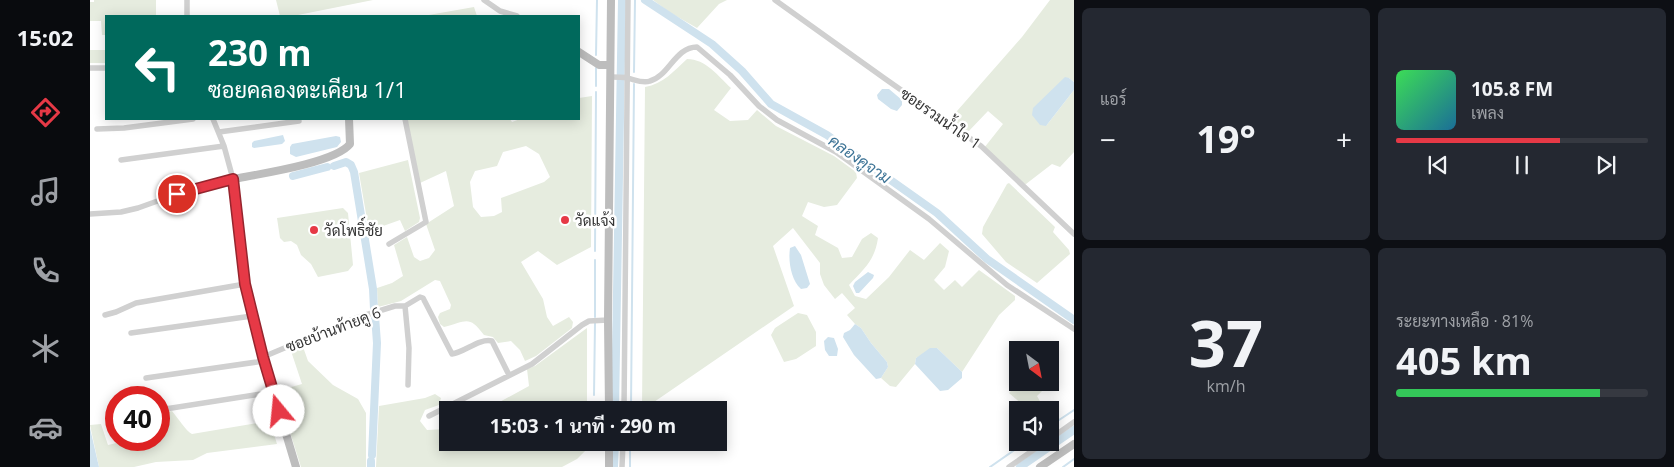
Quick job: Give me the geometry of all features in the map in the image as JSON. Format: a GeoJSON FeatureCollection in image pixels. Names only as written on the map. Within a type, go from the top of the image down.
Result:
{"type":"FeatureCollection","features":[{"type":"Feature","properties":{"kind":"street"},"geometry":{"type":"LineString","coordinates":[[186,15],[187,0]]}},
{"type":"Feature","properties":{"kind":"street"},"geometry":{"type":"LineString","coordinates":[[484,0],[500,12],[513,15]]}},
{"type":"Feature","properties":{"kind":"street"},"geometry":{"type":"LineString","coordinates":[[609,401],[608,320],[613,77],[610,64],[611,0]]}},
{"type":"Feature","properties":{"kind":"street"},"geometry":{"type":"LineString","coordinates":[[624,401],[628,0]]}},
{"type":"Feature","properties":{"kind":"street","name":"ซอยรวมน้ำใจ 1"},"geometry":{"type":"LineString","coordinates":[[776,0],[870,69],[981,146],[1074,234]]}},
{"type":"Feature","properties":{"kind":"street"},"geometry":{"type":"LineString","coordinates":[[613,77],[642,82],[651,81],[659,76],[684,51],[690,47],[697,47],[759,106],[777,120],[836,152],[929,219],[1008,285],[1074,329]]}},
{"type":"Feature","properties":{"kind":"street"},"geometry":{"type":"LineString","coordinates":[[580,53],[599,65],[610,64]]}},
{"type":"Feature","properties":{"kind":"street"},"geometry":{"type":"LineString","coordinates":[[90,68],[105,68]]}},
{"type":"Feature","properties":{"kind":"street"},"geometry":{"type":"LineString","coordinates":[[97,129],[124,128],[185,120]]}},
{"type":"Feature","properties":{"kind":"street"},"geometry":{"type":"LineString","coordinates":[[213,120],[224,146],[233,179],[245,284],[252,316],[296,467]]}},
{"type":"Feature","properties":{"kind":"street"},"geometry":{"type":"LineString","coordinates":[[90,214],[121,212],[138,208],[177,194],[233,179],[335,156],[350,144],[349,120]]}},
{"type":"Feature","properties":{"kind":"street"},"geometry":{"type":"LineString","coordinates":[[389,244],[426,222],[405,120]]}},
{"type":"Feature","properties":{"kind":"street"},"geometry":{"type":"LineString","coordinates":[[218,132],[299,121]]}},
{"type":"Feature","properties":{"kind":"street"},"geometry":{"type":"LineString","coordinates":[[121,160],[224,146]]}},
{"type":"Feature","properties":{"kind":"street"},"geometry":{"type":"LineString","coordinates":[[105,315],[136,303],[245,284]]}},
{"type":"Feature","properties":{"kind":"street","name":"ซอยบ้านท้ายคู 6"},"geometry":{"type":"LineString","coordinates":[[146,378],[263,359],[356,318],[395,306],[406,306],[420,296],[423,298],[452,354],[486,340],[492,341],[509,375]]}},
{"type":"Feature","properties":{"kind":"street"},"geometry":{"type":"LineString","coordinates":[[406,306],[409,348],[408,385]]}},
{"type":"Feature","properties":{"kind":"street"},"geometry":{"type":"LineString","coordinates":[[131,334],[252,316]]}},
{"type":"Feature","properties":{"kind":"street"},"geometry":{"type":"LineString","coordinates":[[429,416],[532,364],[589,321],[608,320]]}},
{"type":"Feature","properties":{"kind":"street"},"geometry":{"type":"LineString","coordinates":[[170,408],[274,392]]}},
{"type":"Feature","properties":{"kind":"street"},"geometry":{"type":"LineString","coordinates":[[1059,433],[1074,422]]}},
{"type":"Feature","properties":{"kind":"street"},"geometry":{"type":"LineString","coordinates":[[1040,467],[1074,444]]}},
{"type":"Feature","properties":{"kind":"street"},"geometry":{"type":"LineString","coordinates":[[609,451],[609,467]]}},
{"type":"Feature","properties":{"kind":"street"},"geometry":{"type":"LineString","coordinates":[[622,467],[623,451]]}},
{"type":"Feature","properties":{"kind":"street"},"geometry":{"type":"LineString","coordinates":[[1009,467],[1031,451]]}},
{"type":"Feature","properties":{"kind":"shaded area"},"geometry":{"type":"Polygon","coordinates":[[[94,0],[156,0],[156,15],[105,15],[105,35],[102,35],[101,21],[90,21],[90,2],[94,2],[94,0]]]}},
{"type":"Feature","properties":{"kind":"shaded area"},"geometry":{"type":"Polygon","coordinates":[[[276,0],[373,0],[298,15],[280,15],[276,0]]]}},
{"type":"Feature","properties":{"kind":"shaded area"},"geometry":{"type":"Polygon","coordinates":[[[653,0],[727,0],[719,4],[697,28],[669,12],[653,0]]]}},
{"type":"Feature","properties":{"kind":"shaded area"},"geometry":{"type":"Polygon","coordinates":[[[1050,0],[1074,0],[1074,82],[1069,78],[1046,126],[1074,90],[1074,152],[1060,167],[1052,164],[1026,184],[1020,183],[984,148],[1003,124],[988,111],[967,133],[950,119],[1022,37],[1050,0]]]}},
{"type":"Feature","properties":{"kind":"shaded area"},"geometry":{"type":"Polygon","coordinates":[[[474,7],[477,15],[429,15],[474,7]]]}},
{"type":"Feature","properties":{"kind":"shaded area"},"geometry":{"type":"Polygon","coordinates":[[[90,50],[105,50],[105,63],[90,63],[90,50]]]}},
{"type":"Feature","properties":{"kind":"shaded area"},"geometry":{"type":"Polygon","coordinates":[[[687,59],[706,65],[731,88],[714,110],[730,121],[748,120],[757,110],[776,126],[834,156],[856,172],[857,178],[837,205],[824,207],[808,202],[802,216],[818,226],[815,235],[838,248],[842,258],[852,257],[862,239],[871,233],[878,238],[877,246],[871,258],[864,269],[849,285],[855,296],[866,299],[889,277],[910,250],[924,260],[940,243],[949,251],[945,267],[934,280],[944,290],[955,280],[962,287],[979,270],[1015,296],[1015,300],[999,315],[962,372],[937,348],[916,358],[915,364],[896,387],[890,386],[881,378],[888,367],[887,362],[861,328],[847,315],[855,308],[842,293],[835,299],[824,285],[820,274],[820,263],[793,228],[773,246],[794,306],[655,401],[642,401],[645,87],[663,80],[687,59]]]}},
{"type":"Feature","properties":{"kind":"shaded area"},"geometry":{"type":"Polygon","coordinates":[[[592,96],[591,247],[557,265],[538,251],[521,262],[543,299],[547,317],[553,326],[569,317],[573,322],[572,328],[536,356],[525,361],[520,350],[511,341],[498,343],[493,337],[484,335],[471,322],[467,321],[444,327],[440,324],[438,317],[440,313],[450,309],[451,305],[440,281],[435,280],[401,301],[378,307],[377,288],[392,283],[403,276],[394,245],[407,237],[414,257],[420,261],[429,258],[435,250],[426,224],[454,206],[446,171],[420,183],[407,120],[511,120],[512,122],[517,120],[580,120],[580,98],[592,96]],[[526,146],[503,152],[497,166],[475,171],[470,182],[473,207],[481,217],[494,216],[502,212],[501,198],[544,182],[550,177],[539,154],[526,146]]]}},
{"type":"Feature","properties":{"kind":"shaded area"},"geometry":{"type":"Polygon","coordinates":[[[408,160],[420,218],[419,222],[405,231],[400,220],[369,231],[359,173],[408,160]]]}},
{"type":"Feature","properties":{"kind":"shaded area"},"geometry":{"type":"Polygon","coordinates":[[[1009,183],[1055,227],[1053,232],[1069,250],[1070,254],[1037,283],[1006,262],[982,234],[983,227],[1009,183]]]}},
{"type":"Feature","properties":{"kind":"shaded area"},"geometry":{"type":"Polygon","coordinates":[[[343,208],[348,213],[353,265],[348,271],[318,277],[311,264],[301,255],[297,245],[291,241],[284,242],[280,238],[277,218],[343,208]]]}},
{"type":"Feature","properties":{"kind":"shaded area"},"geometry":{"type":"Polygon","coordinates":[[[798,313],[807,315],[816,332],[816,346],[796,359],[784,362],[771,335],[775,328],[798,313]]]}},
{"type":"Feature","properties":{"kind":"shaded area"},"geometry":{"type":"Polygon","coordinates":[[[587,328],[587,401],[502,401],[529,386],[527,369],[535,366],[587,328]]]}},
{"type":"Feature","properties":{"kind":"shaded area"},"geometry":{"type":"Polygon","coordinates":[[[302,344],[308,361],[333,385],[358,399],[366,413],[366,467],[301,467],[277,391],[302,384],[290,348],[302,344]]]}},
{"type":"Feature","properties":{"kind":"shaded area"},"geometry":{"type":"Polygon","coordinates":[[[1011,391],[1042,391],[1037,396],[1040,401],[1018,401],[1009,393],[1011,391]]]}},
{"type":"Feature","properties":{"kind":"shaded area"},"geometry":{"type":"Polygon","coordinates":[[[435,394],[441,398],[439,405],[425,410],[420,421],[427,430],[439,429],[439,451],[585,451],[577,459],[562,467],[376,467],[379,406],[425,398],[435,394]]]}},
{"type":"Feature","properties":{"kind":"shaded area"},"geometry":{"type":"Polygon","coordinates":[[[170,411],[172,411],[192,434],[270,421],[277,444],[207,453],[193,460],[156,462],[134,467],[99,467],[90,425],[101,424],[105,436],[105,451],[170,451],[170,411]]]}},
{"type":"Feature","properties":{"kind":"water"},"geometry":{"type":"Polygon","coordinates":[[[1065,77],[1074,82],[1074,90],[1046,126],[1040,125],[1032,115],[1033,108],[1065,77]]]}},
{"type":"Feature","properties":{"kind":"water"},"geometry":{"type":"Polygon","coordinates":[[[882,89],[889,89],[902,100],[902,105],[897,111],[891,109],[878,99],[877,95],[882,89]]]}},
{"type":"Feature","properties":{"kind":"water"},"geometry":{"type":"Polygon","coordinates":[[[283,135],[285,141],[282,144],[252,147],[254,141],[283,135]]]}},
{"type":"Feature","properties":{"kind":"water"},"geometry":{"type":"Polygon","coordinates":[[[336,136],[340,137],[341,142],[337,147],[296,157],[290,154],[292,144],[336,136]]]}},
{"type":"Feature","properties":{"kind":"water"},"geometry":{"type":"Polygon","coordinates":[[[795,246],[801,255],[810,284],[807,288],[801,289],[795,281],[791,270],[790,248],[795,246]]]}},
{"type":"Feature","properties":{"kind":"water"},"geometry":{"type":"Polygon","coordinates":[[[868,272],[874,275],[873,278],[859,293],[856,293],[853,286],[855,282],[868,272]]]}},
{"type":"Feature","properties":{"kind":"water"},"geometry":{"type":"Polygon","coordinates":[[[855,324],[861,328],[887,362],[888,367],[881,378],[876,379],[854,355],[843,337],[844,333],[855,324]]]}},
{"type":"Feature","properties":{"kind":"water"},"geometry":{"type":"Polygon","coordinates":[[[828,337],[834,338],[838,349],[837,356],[829,356],[825,350],[824,341],[828,337]]]}},
{"type":"Feature","properties":{"kind":"water"},"geometry":{"type":"Polygon","coordinates":[[[930,348],[937,348],[962,372],[962,378],[948,390],[940,391],[915,364],[916,358],[930,348]]]}},
{"type":"Feature","properties":{"kind":"water"},"geometry":{"type":"Polygon","coordinates":[[[90,428],[99,467],[90,467],[90,428]]]}},
{"type":"Feature","properties":{"kind":"waterway"},"geometry":{"type":"LineString","coordinates":[[596,55],[597,0]]}},
{"type":"Feature","properties":{"kind":"waterway"},"geometry":{"type":"LineString","coordinates":[[615,401],[622,0]]}},
{"type":"Feature","properties":{"kind":"waterway"},"geometry":{"type":"LineString","coordinates":[[634,72],[635,0]]}},
{"type":"Feature","properties":{"kind":"waterway","name":"คลองคูจาม"},"geometry":{"type":"LineString","coordinates":[[645,0],[712,44],[742,71],[771,104],[827,135],[937,213],[987,259],[1074,320]]}},
{"type":"Feature","properties":{"kind":"waterway"},"geometry":{"type":"LineString","coordinates":[[596,68],[596,86]]}},
{"type":"Feature","properties":{"kind":"waterway"},"geometry":{"type":"LineString","coordinates":[[631,401],[634,84]]}},
{"type":"Feature","properties":{"kind":"waterway"},"geometry":{"type":"LineString","coordinates":[[595,251],[596,92]]}},
{"type":"Feature","properties":{"kind":"waterway"},"geometry":{"type":"LineString","coordinates":[[334,166],[346,162],[351,165],[354,172],[373,289],[374,309]]}},
{"type":"Feature","properties":{"kind":"waterway"},"geometry":{"type":"LineString","coordinates":[[293,176],[327,167]]}},
{"type":"Feature","properties":{"kind":"waterway"},"geometry":{"type":"LineString","coordinates":[[595,260],[595,317]]}},
{"type":"Feature","properties":{"kind":"waterway"},"geometry":{"type":"LineString","coordinates":[[372,455],[377,343],[375,316]]}},
{"type":"Feature","properties":{"kind":"waterway"},"geometry":{"type":"LineString","coordinates":[[594,395],[595,323]]}},
{"type":"Feature","properties":{"kind":"waterway"},"geometry":{"type":"LineString","coordinates":[[1059,420],[1074,410]]}},
{"type":"Feature","properties":{"kind":"waterway"},"geometry":{"type":"LineString","coordinates":[[1020,467],[1074,430]]}},
{"type":"Feature","properties":{"kind":"waterway"},"geometry":{"type":"LineString","coordinates":[[614,467],[615,451]]}},
{"type":"Feature","properties":{"kind":"waterway"},"geometry":{"type":"LineString","coordinates":[[630,451],[630,467]]}},
{"type":"Feature","properties":{"kind":"waterway"},"geometry":{"type":"LineString","coordinates":[[990,467],[1013,451]]}},
{"type":"Feature","properties":{"kind":"waterway"},"geometry":{"type":"LineString","coordinates":[[1063,467],[1074,459]]}},
{"type":"Feature","properties":{"kind":"waterway"},"geometry":{"type":"LineString","coordinates":[[371,461],[371,467]]}},
{"type":"Feature","properties":{"kind":"place","name":"วัดแจ้ง"},"geometry":{"type":"Point","coordinates":[565,220]}},
{"type":"Feature","properties":{"kind":"place","name":"วัดโพธิ์ชัย"},"geometry":{"type":"Point","coordinates":[314,230]}},
{"type":"Feature","properties":{"kind":"route"},"geometry":{"type":"LineString","coordinates":[[177,194],[233,179],[245,284],[279,411]]}}]}
